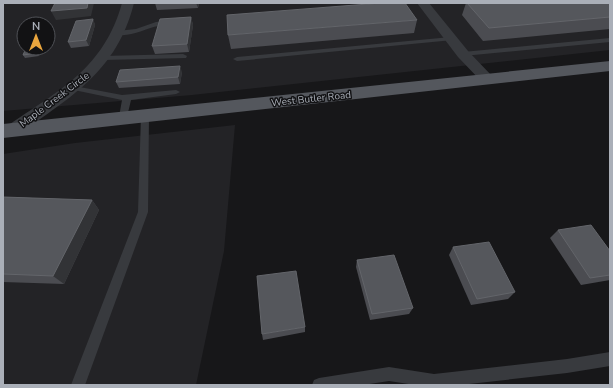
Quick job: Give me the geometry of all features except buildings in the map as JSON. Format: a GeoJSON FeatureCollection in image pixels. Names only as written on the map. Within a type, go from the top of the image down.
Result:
{"type":"FeatureCollection","features":[{"type":"Feature","properties":{"kind":"main road","name":"West Butler Road"},"geometry":{"type":"LineString","coordinates":[[8,131],[123,117],[610,66]]}},
{"type":"Feature","properties":{"kind":"street","name":"Maple Creek Circle"},"geometry":{"type":"LineString","coordinates":[[8,131],[72,87],[93,69],[103,58],[117,33],[128,3]]}},
{"type":"Feature","properties":{"kind":"street"},"geometry":{"type":"LineString","coordinates":[[423,3],[463,54],[487,79]]}},
{"type":"Feature","properties":{"kind":"lane"},"geometry":{"type":"LineString","coordinates":[[117,33],[137,31],[156,24],[182,21]]}},
{"type":"Feature","properties":{"kind":"lane"},"geometry":{"type":"LineString","coordinates":[[238,59],[451,39]]}},
{"type":"Feature","properties":{"kind":"lane"},"geometry":{"type":"LineString","coordinates":[[463,54],[610,40]]}},
{"type":"Feature","properties":{"kind":"lane"},"geometry":{"type":"LineString","coordinates":[[103,58],[183,56]]}},
{"type":"Feature","properties":{"kind":"lane"},"geometry":{"type":"LineString","coordinates":[[72,87],[114,97],[127,98],[176,92]]}},
{"type":"Feature","properties":{"kind":"lane"},"geometry":{"type":"LineString","coordinates":[[123,117],[127,98]]}},
{"type":"Feature","properties":{"kind":"lane"},"geometry":{"type":"LineString","coordinates":[[78,385],[99,332],[142,212],[145,115]]}},
{"type":"Feature","properties":{"kind":"lane"},"geometry":{"type":"LineString","coordinates":[[319,385],[389,374],[434,381],[566,366],[610,359]]}},
{"type":"Feature","properties":{"kind":"shaded area"},"geometry":{"type":"Polygon","coordinates":[[[3,3],[610,3],[610,50],[192,95],[3,111],[3,3]]]}},
{"type":"Feature","properties":{"kind":"shaded area"},"geometry":{"type":"Polygon","coordinates":[[[235,125],[224,251],[196,385],[3,385],[3,154],[75,143],[235,125]]]}}]}
